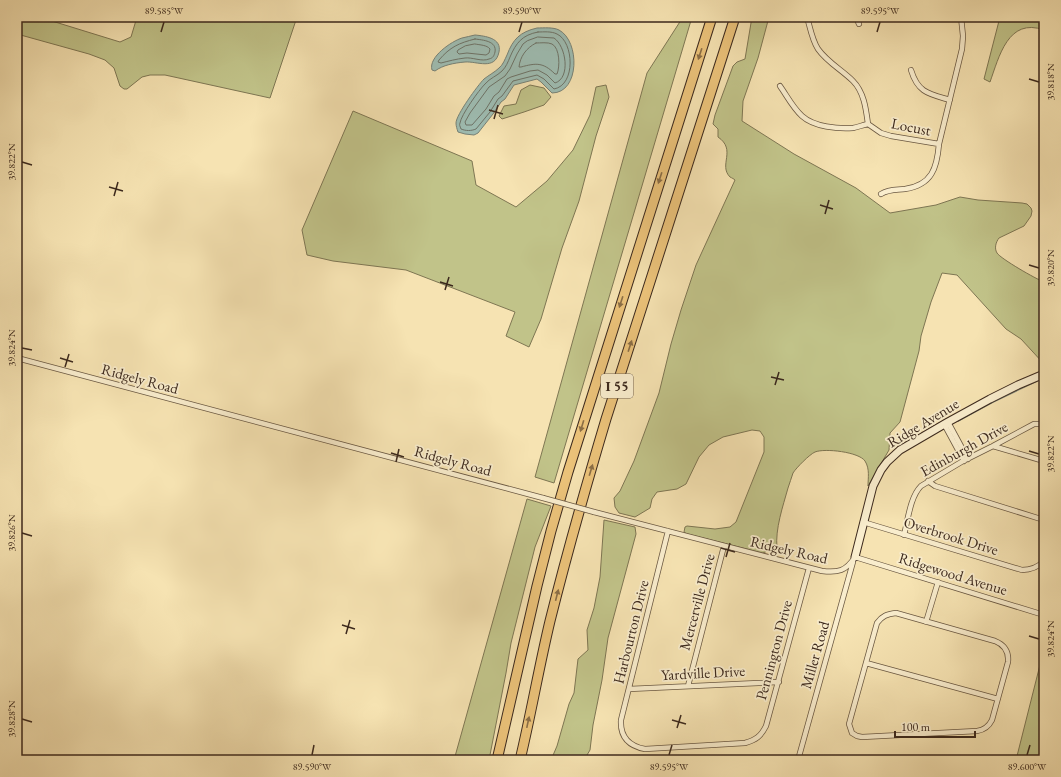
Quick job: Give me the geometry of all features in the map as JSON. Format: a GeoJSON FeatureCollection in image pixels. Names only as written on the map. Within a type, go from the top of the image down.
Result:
{"type":"FeatureCollection","features":[{"type":"Feature","properties":{"kind":"highway","name":"I 55"},"geometry":{"type":"LineString","coordinates":[[497,760],[537,586],[568,472],[712,17]]}},
{"type":"Feature","properties":{"kind":"highway","name":"I 55"},"geometry":{"type":"LineString","coordinates":[[520,760],[552,615],[572,534],[606,419],[735,17]]}},
{"type":"Feature","properties":{"kind":"highway"},"geometry":{"type":"LineString","coordinates":[[523,746],[524,760]]}},
{"type":"Feature","properties":{"kind":"street"},"geometry":{"type":"LineString","coordinates":[[780,86],[803,117],[811,122],[832,127],[854,128],[868,124],[866,108],[862,95],[853,81],[818,49],[807,17]]}},
{"type":"Feature","properties":{"kind":"street"},"geometry":{"type":"LineString","coordinates":[[856,17],[859,24]]}},
{"type":"Feature","properties":{"kind":"street"},"geometry":{"type":"LineString","coordinates":[[881,194],[886,190],[914,187],[927,180],[932,173],[937,160],[939,144],[962,49],[963,36],[960,17]]}},
{"type":"Feature","properties":{"kind":"street"},"geometry":{"type":"LineString","coordinates":[[911,70],[914,78],[923,91],[930,95],[950,100]]}},
{"type":"Feature","properties":{"kind":"street","name":"Locust"},"geometry":{"type":"LineString","coordinates":[[868,124],[881,133],[891,136],[939,144]]}},
{"type":"Feature","properties":{"kind":"street","name":"Ridgely Road"},"geometry":{"type":"LineString","coordinates":[[17,358],[809,568],[832,572],[838,571],[846,568],[855,557]]}},
{"type":"Feature","properties":{"kind":"street","name":"Ridge Avenue"},"geometry":{"type":"LineString","coordinates":[[855,557],[863,522],[876,478],[887,462],[900,450],[946,423],[1018,384],[1044,374]]}},
{"type":"Feature","properties":{"kind":"street"},"geometry":{"type":"LineString","coordinates":[[946,423],[966,460]]}},
{"type":"Feature","properties":{"kind":"street","name":"Edinburgh Drive"},"geometry":{"type":"LineString","coordinates":[[904,535],[914,497],[917,490],[921,486],[1034,424],[1044,424]]}},
{"type":"Feature","properties":{"kind":"street"},"geometry":{"type":"LineString","coordinates":[[993,446],[1044,461]]}},
{"type":"Feature","properties":{"kind":"street"},"geometry":{"type":"LineString","coordinates":[[928,481],[935,486],[1044,520]]}},
{"type":"Feature","properties":{"kind":"street","name":"Overbrook Drive"},"geometry":{"type":"LineString","coordinates":[[863,522],[1017,569],[1033,569],[1044,561]]}},
{"type":"Feature","properties":{"kind":"street","name":"Harbourton Drive"},"geometry":{"type":"LineString","coordinates":[[625,738],[621,730],[621,725],[668,531]]}},
{"type":"Feature","properties":{"kind":"street","name":"Mercerville Drive"},"geometry":{"type":"LineString","coordinates":[[688,686],[724,546]]}},
{"type":"Feature","properties":{"kind":"street","name":"Ridgewood Avenue"},"geometry":{"type":"LineString","coordinates":[[855,557],[1044,615]]}},
{"type":"Feature","properties":{"kind":"street","name":"Miller Road"},"geometry":{"type":"LineString","coordinates":[[798,760],[855,557]]}},
{"type":"Feature","properties":{"kind":"street","name":"Pennington Drive"},"geometry":{"type":"LineString","coordinates":[[625,738],[630,744],[638,748],[645,749],[745,742],[753,741],[759,737],[763,733],[766,726],[809,568]]}},
{"type":"Feature","properties":{"kind":"street"},"geometry":{"type":"LineString","coordinates":[[926,622],[938,582]]}},
{"type":"Feature","properties":{"kind":"street"},"geometry":{"type":"LineString","coordinates":[[883,614],[896,614],[926,622],[996,641],[1003,645],[1008,653],[1008,657],[992,720],[986,728],[981,731],[862,737],[850,734],[849,724],[866,662],[877,623],[883,614]]}},
{"type":"Feature","properties":{"kind":"street"},"geometry":{"type":"LineString","coordinates":[[866,662],[998,699]]}},
{"type":"Feature","properties":{"kind":"street","name":"Yardville Drive"},"geometry":{"type":"LineString","coordinates":[[629,689],[779,682]]}},
{"type":"Feature","properties":{"kind":"green space"},"geometry":{"type":"Polygon","coordinates":[[[17,17],[39,17],[120,42],[131,37],[137,17],[293,17],[296,20],[270,98],[165,75],[150,75],[142,77],[127,89],[124,89],[120,86],[114,68],[105,60],[89,54],[17,34],[17,17]]]}},
{"type":"Feature","properties":{"kind":"green space"},"geometry":{"type":"Polygon","coordinates":[[[683,17],[692,17],[554,483],[535,477],[647,73],[683,17]]]}},
{"type":"Feature","properties":{"kind":"green space"},"geometry":{"type":"Polygon","coordinates":[[[752,17],[769,17],[758,58],[743,101],[742,121],[794,154],[856,188],[890,213],[936,205],[960,197],[1027,204],[1032,211],[1031,216],[1024,226],[999,238],[996,243],[996,249],[997,253],[1005,260],[1044,282],[1044,364],[1021,339],[1006,329],[957,275],[942,273],[931,302],[921,336],[919,351],[900,422],[890,433],[889,450],[868,486],[868,467],[862,458],[849,453],[826,450],[813,453],[803,461],[793,473],[780,518],[777,533],[777,548],[763,553],[684,532],[685,527],[687,526],[715,529],[730,527],[736,522],[764,452],[764,437],[760,431],[752,430],[723,437],[709,445],[699,457],[686,484],[677,489],[657,492],[652,499],[650,508],[635,517],[619,513],[615,507],[614,498],[620,491],[634,461],[659,393],[671,344],[696,265],[735,180],[730,177],[727,172],[726,147],[718,137],[718,129],[713,124],[733,66],[737,62],[745,59],[752,17]]]}},
{"type":"Feature","properties":{"kind":"green space"},"geometry":{"type":"Polygon","coordinates":[[[1000,17],[1041,17],[1044,18],[1044,30],[1032,27],[1022,29],[1013,34],[1002,51],[990,82],[984,79],[1000,17]]]}},
{"type":"Feature","properties":{"kind":"green space"},"geometry":{"type":"Polygon","coordinates":[[[530,85],[544,88],[551,97],[544,105],[502,119],[499,116],[504,106],[516,104],[521,90],[530,85]]]}},
{"type":"Feature","properties":{"kind":"green space"},"geometry":{"type":"Polygon","coordinates":[[[606,85],[609,97],[596,136],[579,201],[562,248],[541,319],[529,347],[506,336],[515,312],[406,270],[333,261],[307,255],[302,230],[353,111],[472,161],[476,185],[516,207],[547,181],[573,150],[590,115],[596,87],[606,85]]]}},
{"type":"Feature","properties":{"kind":"green space"},"geometry":{"type":"Polygon","coordinates":[[[527,499],[551,506],[535,547],[511,643],[489,760],[454,760],[527,499]]]}},
{"type":"Feature","properties":{"kind":"green space"},"geometry":{"type":"Polygon","coordinates":[[[604,520],[635,527],[636,534],[608,638],[590,750],[584,760],[551,760],[574,693],[578,659],[588,650],[587,630],[594,608],[600,577],[604,520]]]}},
{"type":"Feature","properties":{"kind":"green space"},"geometry":{"type":"Polygon","coordinates":[[[1044,649],[1044,670],[1041,680],[1044,680],[1044,760],[1016,760],[1044,649]]]}},
{"type":"Feature","properties":{"kind":"water"},"geometry":{"type":"Polygon","coordinates":[[[537,28],[557,29],[566,36],[571,44],[574,66],[568,85],[561,91],[552,93],[537,79],[514,85],[478,133],[474,135],[458,132],[456,124],[457,119],[463,107],[477,87],[484,79],[502,65],[512,45],[518,37],[537,28]]]}},
{"type":"Feature","properties":{"kind":"water"},"geometry":{"type":"Polygon","coordinates":[[[475,35],[492,39],[498,44],[499,52],[494,61],[485,64],[470,62],[457,63],[445,66],[435,71],[432,70],[434,60],[442,50],[462,38],[475,35]]]}},
{"type":"Feature","properties":{"kind":"waterway"},"geometry":{"type":"LineString","coordinates":[[958,421],[1037,381]]}}]}
